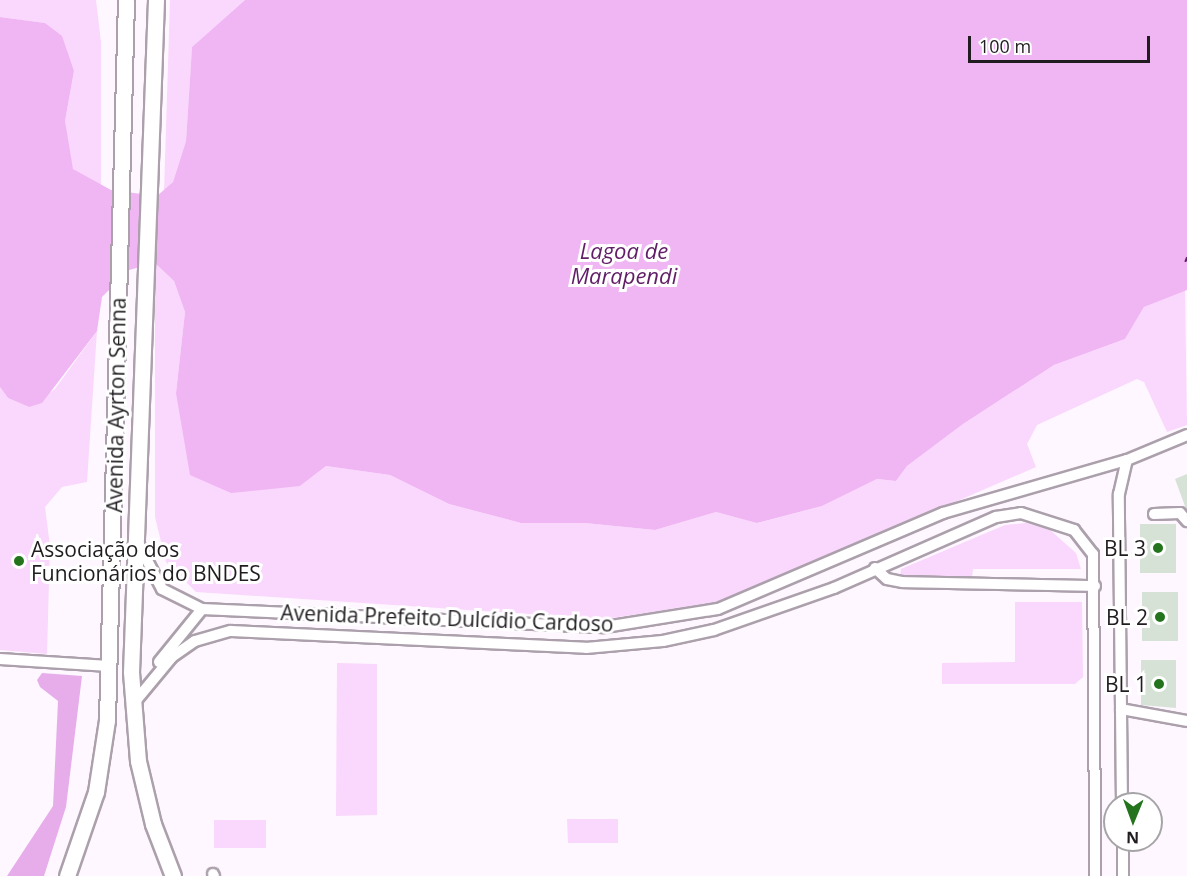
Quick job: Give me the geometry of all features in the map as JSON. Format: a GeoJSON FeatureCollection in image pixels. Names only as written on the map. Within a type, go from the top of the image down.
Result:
{"type":"FeatureCollection","features":[{"type":"Feature","properties":{"kind":"main road","name":"Avenida Ayrton Senna"},"geometry":{"type":"LineString","coordinates":[[67,876],[88,823],[104,756],[109,666],[126,0]]}},
{"type":"Feature","properties":{"kind":"main road","name":"Avenida Ayrton Senna"},"geometry":{"type":"LineString","coordinates":[[156,0],[156,70],[133,704],[146,795],[173,876]]}},
{"type":"Feature","properties":{"kind":"street","name":"Avenida Prefeito Dulcídio Cardoso"},"geometry":{"type":"LineString","coordinates":[[138,543],[162,590],[202,609],[604,627],[667,619],[718,609],[758,595],[943,513],[1127,460],[1187,435]]}},
{"type":"Feature","properties":{"kind":"street"},"geometry":{"type":"LineString","coordinates":[[1122,792],[1119,494],[1127,460]]}},
{"type":"Feature","properties":{"kind":"street","name":"Avenida Prefeito Dulcídio Cardoso"},"geometry":{"type":"LineString","coordinates":[[133,704],[153,675],[195,641],[231,631],[608,646],[714,630],[834,588],[875,568],[996,517],[1021,513],[1043,518],[1074,530],[1093,554],[1095,586],[1095,876]]}},
{"type":"Feature","properties":{"kind":"street"},"geometry":{"type":"LineString","coordinates":[[1154,514],[1180,513],[1187,521]]}},
{"type":"Feature","properties":{"kind":"street"},"geometry":{"type":"LineString","coordinates":[[875,568],[886,579],[903,582],[1095,586]]}},
{"type":"Feature","properties":{"kind":"street"},"geometry":{"type":"LineString","coordinates":[[153,675],[202,609]]}},
{"type":"Feature","properties":{"kind":"street"},"geometry":{"type":"LineString","coordinates":[[0,659],[109,666]]}},
{"type":"Feature","properties":{"kind":"street"},"geometry":{"type":"LineString","coordinates":[[1121,709],[1162,720],[1187,721]]}},
{"type":"Feature","properties":{"kind":"street"},"geometry":{"type":"LineString","coordinates":[[1123,852],[1123,876]]}},
{"type":"Feature","properties":{"kind":"shaded area"},"geometry":{"type":"Polygon","coordinates":[[[0,0],[96,0],[101,42],[101,187],[73,169],[69,159],[65,121],[74,71],[45,23],[0,17],[0,0]]]}},
{"type":"Feature","properties":{"kind":"shaded area"},"geometry":{"type":"Polygon","coordinates":[[[170,0],[245,0],[192,47],[186,141],[173,182],[164,192],[170,0]]]}},
{"type":"Feature","properties":{"kind":"shaded area"},"geometry":{"type":"Polygon","coordinates":[[[155,263],[174,281],[185,312],[176,393],[300,486],[326,466],[390,475],[449,504],[521,523],[585,523],[655,530],[716,512],[758,523],[822,506],[877,479],[896,481],[907,466],[963,424],[1054,365],[1125,339],[1144,307],[1185,290],[1187,425],[1167,432],[1144,382],[1137,379],[1037,425],[1027,444],[1036,467],[726,601],[605,619],[196,592],[166,562],[155,517],[155,263]]]}},
{"type":"Feature","properties":{"kind":"shaded area"},"geometry":{"type":"Polygon","coordinates":[[[97,331],[87,482],[62,487],[45,507],[50,546],[47,654],[0,650],[0,387],[8,398],[29,407],[55,389],[97,331]]]}},
{"type":"Feature","properties":{"kind":"shaded area"},"geometry":{"type":"Polygon","coordinates":[[[1026,523],[1050,530],[1076,553],[1081,569],[973,569],[972,578],[900,578],[901,569],[1005,525],[1026,523]]]}},
{"type":"Feature","properties":{"kind":"shaded area"},"geometry":{"type":"Polygon","coordinates":[[[1015,602],[1082,602],[1083,677],[1075,684],[942,684],[942,663],[1015,662],[1015,602]]]}},
{"type":"Feature","properties":{"kind":"shaded area"},"geometry":{"type":"Polygon","coordinates":[[[337,663],[377,664],[377,815],[336,816],[337,663]]]}},
{"type":"Feature","properties":{"kind":"shaded area"},"geometry":{"type":"Polygon","coordinates":[[[42,673],[82,676],[66,807],[44,876],[7,876],[53,806],[58,701],[40,687],[37,680],[42,673]]]}},
{"type":"Feature","properties":{"kind":"shaded area"},"geometry":{"type":"Polygon","coordinates":[[[567,819],[618,819],[618,843],[568,843],[567,819]]]}},
{"type":"Feature","properties":{"kind":"shaded area"},"geometry":{"type":"Polygon","coordinates":[[[214,820],[266,820],[266,848],[214,848],[214,820]]]}},
{"type":"Feature","properties":{"kind":"water","name":"Lagoa de Marapendi"},"geometry":{"type":"Polygon","coordinates":[[[245,0],[1187,0],[1187,290],[1144,307],[1125,339],[1054,365],[963,424],[907,466],[896,481],[877,479],[822,506],[757,523],[716,512],[655,530],[585,523],[521,523],[449,504],[390,475],[326,466],[300,486],[231,493],[190,475],[176,393],[185,312],[174,281],[155,263],[129,270],[102,297],[97,331],[42,403],[29,407],[8,398],[0,387],[0,17],[45,23],[62,36],[74,71],[65,121],[73,169],[111,190],[157,196],[173,182],[186,141],[192,47],[245,0]]]}},
{"type":"Feature","properties":{"kind":"building"},"geometry":{"type":"Polygon","coordinates":[[[1187,474],[1187,509],[1186,509],[1175,479],[1187,474]]]}},
{"type":"Feature","properties":{"kind":"building","name":"BL 3"},"geometry":{"type":"Polygon","coordinates":[[[1140,524],[1176,524],[1176,573],[1140,573],[1140,524]]]}},
{"type":"Feature","properties":{"kind":"building","name":"BL 2"},"geometry":{"type":"Polygon","coordinates":[[[1142,592],[1178,592],[1178,641],[1142,641],[1142,592]]]}},
{"type":"Feature","properties":{"kind":"building","name":"BL 1"},"geometry":{"type":"Polygon","coordinates":[[[1141,660],[1176,660],[1176,708],[1141,705],[1141,660]]]}},
{"type":"Feature","properties":{"kind":"ferry route"},"geometry":{"type":"LineString","coordinates":[[1185,262],[1187,257]]}},
{"type":"Feature","properties":{"kind":"place","name":"BL 3"},"geometry":{"type":"Point","coordinates":[1158,548]}},
{"type":"Feature","properties":{"kind":"place","name":"Associação dos Funcionários do BNDES"},"geometry":{"type":"Point","coordinates":[19,561]}},
{"type":"Feature","properties":{"kind":"place","name":"BL 2"},"geometry":{"type":"Point","coordinates":[1160,617]}},
{"type":"Feature","properties":{"kind":"place","name":"BL 1"},"geometry":{"type":"Point","coordinates":[1159,684]}}]}
